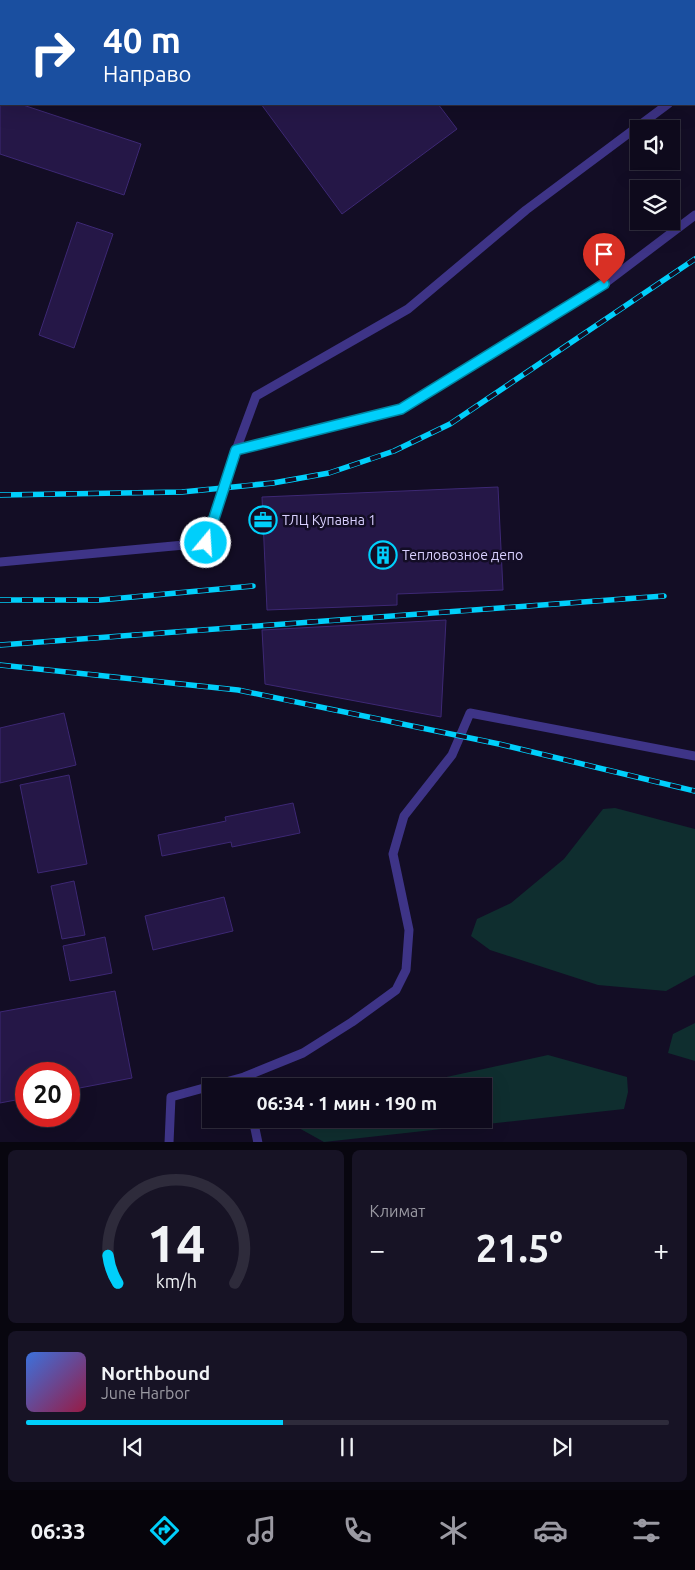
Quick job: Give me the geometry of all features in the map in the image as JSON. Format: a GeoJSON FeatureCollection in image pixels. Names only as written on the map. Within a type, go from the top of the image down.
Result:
{"type":"FeatureCollection","features":[{"type":"Feature","properties":{"kind":"lane"},"geometry":{"type":"LineString","coordinates":[[0,562],[206,543],[236,450],[256,396],[408,309],[526,210],[667,105]]}},
{"type":"Feature","properties":{"kind":"lane"},"geometry":{"type":"LineString","coordinates":[[236,450],[401,409],[604,284],[695,215]]}},
{"type":"Feature","properties":{"kind":"lane"},"geometry":{"type":"LineString","coordinates":[[253,1078],[303,1053],[352,1022],[396,990],[406,970],[409,930],[393,854],[404,816],[452,755],[470,713],[695,756]]}},
{"type":"Feature","properties":{"kind":"lane"},"geometry":{"type":"LineString","coordinates":[[169,1142],[171,1097],[202,1091]]}},
{"type":"Feature","properties":{"kind":"lane"},"geometry":{"type":"LineString","coordinates":[[255,1128],[258,1142]]}},
{"type":"Feature","properties":{"kind":"green space"},"geometry":{"type":"Polygon","coordinates":[[[615,808],[695,829],[695,975],[666,991],[598,985],[490,950],[471,936],[477,919],[511,903],[564,859],[603,809],[615,808]]]}},
{"type":"Feature","properties":{"kind":"green space"},"geometry":{"type":"Polygon","coordinates":[[[695,1023],[695,1061],[668,1053],[673,1034],[695,1023]]]}},
{"type":"Feature","properties":{"kind":"green space"},"geometry":{"type":"Polygon","coordinates":[[[548,1055],[627,1077],[628,1092],[624,1109],[492,1124],[492,1078],[442,1078],[548,1055]]]}},
{"type":"Feature","properties":{"kind":"green space"},"geometry":{"type":"Polygon","coordinates":[[[299,1128],[451,1128],[324,1142],[299,1128]]]}},
{"type":"Feature","properties":{"kind":"building"},"geometry":{"type":"Polygon","coordinates":[[[0,105],[23,105],[141,144],[124,195],[0,154],[0,105]]]}},
{"type":"Feature","properties":{"kind":"building"},"geometry":{"type":"Polygon","coordinates":[[[262,105],[439,105],[457,129],[342,214],[262,105]]]}},
{"type":"Feature","properties":{"kind":"building"},"geometry":{"type":"Polygon","coordinates":[[[77,222],[113,234],[74,348],[39,335],[77,222]]]}},
{"type":"Feature","properties":{"kind":"building","name":"Тепловозное депо"},"geometry":{"type":"Polygon","coordinates":[[[498,487],[503,590],[397,594],[397,605],[267,610],[262,497],[498,487]]]}},
{"type":"Feature","properties":{"kind":"building"},"geometry":{"type":"Polygon","coordinates":[[[446,620],[441,717],[265,684],[262,630],[446,620]]]}},
{"type":"Feature","properties":{"kind":"building"},"geometry":{"type":"Polygon","coordinates":[[[64,713],[76,765],[0,783],[0,728],[64,713]]]}},
{"type":"Feature","properties":{"kind":"building"},"geometry":{"type":"Polygon","coordinates":[[[69,775],[87,864],[38,873],[20,785],[69,775]]]}},
{"type":"Feature","properties":{"kind":"building"},"geometry":{"type":"Polygon","coordinates":[[[293,803],[300,833],[232,847],[231,842],[162,856],[158,835],[226,821],[225,817],[293,803]]]}},
{"type":"Feature","properties":{"kind":"building"},"geometry":{"type":"Polygon","coordinates":[[[74,881],[85,935],[62,939],[51,886],[74,881]]]}},
{"type":"Feature","properties":{"kind":"building"},"geometry":{"type":"Polygon","coordinates":[[[224,897],[233,931],[153,950],[145,916],[224,897]]]}},
{"type":"Feature","properties":{"kind":"building"},"geometry":{"type":"Polygon","coordinates":[[[105,937],[112,973],[70,981],[63,946],[105,937]]]}},
{"type":"Feature","properties":{"kind":"building"},"geometry":{"type":"Polygon","coordinates":[[[115,991],[132,1078],[80,1088],[80,1062],[15,1062],[15,1100],[0,1103],[0,1012],[115,991]]]}},
{"type":"Feature","properties":{"kind":"railway"},"geometry":{"type":"LineString","coordinates":[[0,495],[182,492],[273,483],[329,473],[394,451],[450,424],[695,259]]}},
{"type":"Feature","properties":{"kind":"railway"},"geometry":{"type":"LineString","coordinates":[[0,600],[100,600],[253,586]]}},
{"type":"Feature","properties":{"kind":"railway"},"geometry":{"type":"LineString","coordinates":[[0,645],[664,596]]}},
{"type":"Feature","properties":{"kind":"railway"},"geometry":{"type":"LineString","coordinates":[[0,665],[238,690],[499,744],[695,791]]}},
{"type":"Feature","properties":{"kind":"place","name":"ТЛЦ Купавна 1"},"geometry":{"type":"Point","coordinates":[263,520]}},
{"type":"Feature","properties":{"kind":"place","name":"Тепловозное депо"},"geometry":{"type":"Point","coordinates":[383,555]}},
{"type":"Feature","properties":{"kind":"route"},"geometry":{"type":"LineString","coordinates":[[206,543],[236,450],[401,409],[604,284]]}}]}
